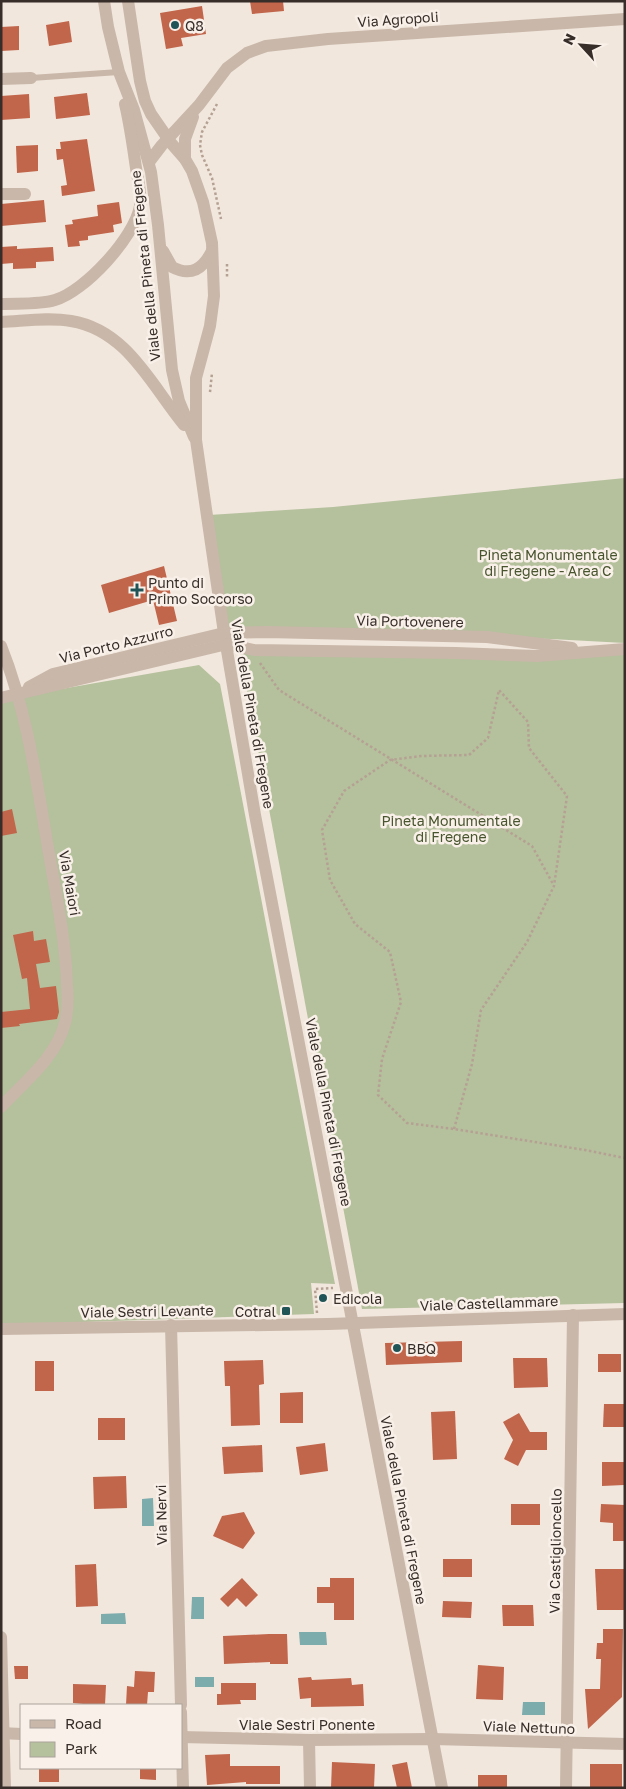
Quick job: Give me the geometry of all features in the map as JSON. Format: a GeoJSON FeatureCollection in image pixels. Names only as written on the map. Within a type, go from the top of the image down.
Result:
{"type":"FeatureCollection","features":[{"type":"Feature","properties":{"kind":"street","name":"Viale della Pineta di Fregene"},"geometry":{"type":"LineString","coordinates":[[104,1],[119,72],[134,110],[149,162],[160,242],[172,370],[179,401],[196,440]]}},
{"type":"Feature","properties":{"kind":"street","name":"Viale della Pineta di Fregene"},"geometry":{"type":"LineString","coordinates":[[128,1],[140,81],[147,108],[168,139],[185,159],[198,188],[212,251],[214,286],[210,326],[195,386],[196,440],[225,639],[255,815],[442,1788]]}},
{"type":"Feature","properties":{"kind":"street","name":"Via Agropoli"},"geometry":{"type":"LineString","coordinates":[[199,106],[212,87],[233,63],[247,53],[272,44],[625,19]]}},
{"type":"Feature","properties":{"kind":"street"},"geometry":{"type":"LineString","coordinates":[[1,304],[51,301],[70,294],[86,283],[106,262],[135,220],[140,207],[140,196],[119,72]]}},
{"type":"Feature","properties":{"kind":"street"},"geometry":{"type":"LineString","coordinates":[[1,80],[31,78]]}},
{"type":"Feature","properties":{"kind":"street"},"geometry":{"type":"LineString","coordinates":[[149,162],[199,106]]}},
{"type":"Feature","properties":{"kind":"street"},"geometry":{"type":"LineString","coordinates":[[185,159],[184,144],[186,133],[199,106]]}},
{"type":"Feature","properties":{"kind":"street"},"geometry":{"type":"LineString","coordinates":[[155,120],[174,123],[185,121]]}},
{"type":"Feature","properties":{"kind":"street"},"geometry":{"type":"LineString","coordinates":[[1,194],[25,194]]}},
{"type":"Feature","properties":{"kind":"street"},"geometry":{"type":"LineString","coordinates":[[160,242],[165,258],[170,265],[185,272],[194,271],[200,267],[212,251]]}},
{"type":"Feature","properties":{"kind":"street"},"geometry":{"type":"LineString","coordinates":[[1,322],[61,320],[78,323],[103,333],[120,344],[143,369],[167,404],[196,440]]}},
{"type":"Feature","properties":{"kind":"street","name":"Via Portovenere"},"geometry":{"type":"LineString","coordinates":[[225,639],[267,632],[487,637],[538,642],[594,652]]}},
{"type":"Feature","properties":{"kind":"street","name":"Via Portovenere"},"geometry":{"type":"LineString","coordinates":[[225,639],[254,650],[537,656],[625,649]]}},
{"type":"Feature","properties":{"kind":"street","name":"Via Porto Azzurro"},"geometry":{"type":"LineString","coordinates":[[1,698],[225,639]]}},
{"type":"Feature","properties":{"kind":"street","name":"Via Maiori"},"geometry":{"type":"LineString","coordinates":[[1,646],[18,693],[38,788],[62,924],[67,971],[67,1010],[61,1035],[53,1050],[1,1107]]}},
{"type":"Feature","properties":{"kind":"street","name":"Viale Castellammare"},"geometry":{"type":"LineString","coordinates":[[354,1323],[625,1314]]}},
{"type":"Feature","properties":{"kind":"street","name":"Via Castiglioncello"},"geometry":{"type":"LineString","coordinates":[[566,1788],[573,1315]]}},
{"type":"Feature","properties":{"kind":"street","name":"Viale Sestri Levante"},"geometry":{"type":"LineString","coordinates":[[1,1329],[354,1323]]}},
{"type":"Feature","properties":{"kind":"street","name":"Via Nervi"},"geometry":{"type":"LineString","coordinates":[[171,1325],[181,1704]]}},
{"type":"Feature","properties":{"kind":"street"},"geometry":{"type":"LineString","coordinates":[[1,1636],[2,1733],[5,1788]]}},
{"type":"Feature","properties":{"kind":"street"},"geometry":{"type":"LineString","coordinates":[[2,1733],[20,1734]]}},
{"type":"Feature","properties":{"kind":"street"},"geometry":{"type":"LineString","coordinates":[[182,1737],[183,1788]]}},
{"type":"Feature","properties":{"kind":"street","name":"Viale Sestri Ponente"},"geometry":{"type":"LineString","coordinates":[[182,1737],[309,1740],[433,1739]]}},
{"type":"Feature","properties":{"kind":"street","name":"Viale Nettuno"},"geometry":{"type":"LineString","coordinates":[[433,1739],[625,1744]]}},
{"type":"Feature","properties":{"kind":"street"},"geometry":{"type":"LineString","coordinates":[[309,1740],[310,1788]]}},
{"type":"Feature","properties":{"kind":"lane"},"geometry":{"type":"LineString","coordinates":[[31,78],[119,72]]}},
{"type":"Feature","properties":{"kind":"path"},"geometry":{"type":"LineString","coordinates":[[254,650],[254,655],[279,690],[532,846],[554,886]]}},
{"type":"Feature","properties":{"kind":"path"},"geometry":{"type":"LineString","coordinates":[[454,1129],[472,1064],[481,1010],[527,942],[554,886],[567,796],[529,748],[528,722],[499,690],[488,738],[469,755],[421,756],[390,760],[344,791],[322,830],[330,880],[355,924],[390,952],[401,1002],[382,1059],[378,1095],[407,1123],[585,1150],[625,1158]]}},
{"type":"Feature","properties":{"kind":"path"},"geometry":{"type":"LineString","coordinates":[[317,1318],[315,1289],[347,1288]]}},
{"type":"Feature","properties":{"kind":"green space","name":"Pineta Monumentale di Fregene - Area C"},"geometry":{"type":"Polygon","coordinates":[[[625,478],[625,643],[551,639],[225,632],[209,515],[333,507],[625,478]]]}},
{"type":"Feature","properties":{"kind":"green space","name":"Pineta Monumentale di Fregene"},"geometry":{"type":"Polygon","coordinates":[[[240,653],[625,653],[625,1303],[362,1309],[240,653]]]}},
{"type":"Feature","properties":{"kind":"green space"},"geometry":{"type":"Polygon","coordinates":[[[199,665],[220,684],[335,1284],[311,1283],[314,1314],[1,1325],[1,1111],[71,1017],[21,696],[199,665]]]}},
{"type":"Feature","properties":{"kind":"green space"},"geometry":{"type":"Polygon","coordinates":[[[18,693],[67,979],[61,1035],[1,1107],[1,698],[18,693]]]}},
{"type":"Feature","properties":{"kind":"water"},"geometry":{"type":"Polygon","coordinates":[[[153,1498],[154,1526],[142,1526],[142,1499],[153,1498]]]}},
{"type":"Feature","properties":{"kind":"water"},"geometry":{"type":"Polygon","coordinates":[[[192,1597],[204,1597],[204,1619],[191,1619],[192,1597]]]}},
{"type":"Feature","properties":{"kind":"water"},"geometry":{"type":"Polygon","coordinates":[[[125,1613],[126,1624],[101,1624],[101,1614],[125,1613]]]}},
{"type":"Feature","properties":{"kind":"water"},"geometry":{"type":"Polygon","coordinates":[[[299,1632],[326,1632],[327,1645],[300,1645],[299,1632]]]}},
{"type":"Feature","properties":{"kind":"water"},"geometry":{"type":"Polygon","coordinates":[[[195,1677],[214,1677],[214,1687],[195,1687],[195,1677]]]}},
{"type":"Feature","properties":{"kind":"water"},"geometry":{"type":"Polygon","coordinates":[[[523,1702],[545,1702],[545,1715],[522,1715],[523,1702]]]}},
{"type":"Feature","properties":{"kind":"building"},"geometry":{"type":"Polygon","coordinates":[[[250,1],[283,1],[284,11],[252,14],[250,1]]]}},
{"type":"Feature","properties":{"kind":"building"},"geometry":{"type":"Polygon","coordinates":[[[202,6],[206,34],[181,38],[183,46],[166,49],[160,13],[202,6]]]}},
{"type":"Feature","properties":{"kind":"building"},"geometry":{"type":"Polygon","coordinates":[[[69,21],[72,42],[49,46],[46,25],[69,21]]]}},
{"type":"Feature","properties":{"kind":"building"},"geometry":{"type":"Polygon","coordinates":[[[19,26],[19,50],[1,51],[1,27],[19,26]]]}},
{"type":"Feature","properties":{"kind":"building"},"geometry":{"type":"Polygon","coordinates":[[[87,93],[90,115],[56,119],[54,97],[87,93]]]}},
{"type":"Feature","properties":{"kind":"building"},"geometry":{"type":"Polygon","coordinates":[[[29,94],[30,118],[1,120],[1,96],[29,94]]]}},
{"type":"Feature","properties":{"kind":"building"},"geometry":{"type":"Polygon","coordinates":[[[87,139],[95,191],[62,196],[61,186],[67,185],[63,159],[57,160],[56,149],[61,149],[60,142],[87,139]]]}},
{"type":"Feature","properties":{"kind":"building"},"geometry":{"type":"Polygon","coordinates":[[[38,145],[38,171],[17,173],[16,146],[38,145]]]}},
{"type":"Feature","properties":{"kind":"building"},"geometry":{"type":"Polygon","coordinates":[[[44,200],[46,222],[1,226],[1,204],[44,200]]]}},
{"type":"Feature","properties":{"kind":"building"},"geometry":{"type":"Polygon","coordinates":[[[119,202],[122,223],[113,225],[114,232],[88,236],[88,240],[79,241],[80,246],[68,247],[65,225],[73,224],[72,220],[98,216],[97,205],[119,202]]]}},
{"type":"Feature","properties":{"kind":"building"},"geometry":{"type":"Polygon","coordinates":[[[17,246],[17,249],[53,247],[54,261],[36,262],[36,268],[13,269],[13,263],[1,264],[1,247],[17,246]]]}},
{"type":"Feature","properties":{"kind":"building","name":"Punto di Primo Soccorso"},"geometry":{"type":"Polygon","coordinates":[[[164,566],[177,621],[159,625],[153,600],[109,613],[101,585],[164,566]]]}},
{"type":"Feature","properties":{"kind":"building"},"geometry":{"type":"Polygon","coordinates":[[[12,809],[17,833],[1,836],[1,812],[12,809]]]}},
{"type":"Feature","properties":{"kind":"building"},"geometry":{"type":"Polygon","coordinates":[[[33,931],[34,941],[46,939],[50,962],[36,964],[40,988],[56,986],[59,1012],[57,1019],[1,1028],[1,1012],[30,1009],[27,978],[22,979],[13,935],[33,931]]]}},
{"type":"Feature","properties":{"kind":"building"},"geometry":{"type":"Polygon","coordinates":[[[462,1341],[462,1362],[386,1365],[385,1343],[462,1341]]]}},
{"type":"Feature","properties":{"kind":"building"},"geometry":{"type":"Polygon","coordinates":[[[598,1354],[621,1354],[621,1372],[598,1372],[598,1354]]]}},
{"type":"Feature","properties":{"kind":"building"},"geometry":{"type":"Polygon","coordinates":[[[513,1358],[547,1358],[548,1387],[514,1388],[513,1358]]]}},
{"type":"Feature","properties":{"kind":"building"},"geometry":{"type":"Polygon","coordinates":[[[263,1360],[264,1384],[259,1385],[260,1425],[231,1426],[230,1386],[225,1386],[224,1361],[263,1360]]]}},
{"type":"Feature","properties":{"kind":"building"},"geometry":{"type":"Polygon","coordinates":[[[35,1361],[54,1361],[54,1391],[35,1391],[35,1361]]]}},
{"type":"Feature","properties":{"kind":"building"},"geometry":{"type":"Polygon","coordinates":[[[303,1392],[303,1423],[280,1423],[280,1393],[303,1392]]]}},
{"type":"Feature","properties":{"kind":"building"},"geometry":{"type":"Polygon","coordinates":[[[604,1404],[625,1404],[624,1427],[603,1427],[604,1404]]]}},
{"type":"Feature","properties":{"kind":"building"},"geometry":{"type":"Polygon","coordinates":[[[455,1411],[457,1459],[433,1460],[431,1412],[455,1411]]]}},
{"type":"Feature","properties":{"kind":"building"},"geometry":{"type":"Polygon","coordinates":[[[519,1413],[530,1432],[547,1432],[547,1450],[526,1450],[518,1466],[504,1459],[513,1440],[503,1422],[519,1413]]]}},
{"type":"Feature","properties":{"kind":"building"},"geometry":{"type":"Polygon","coordinates":[[[98,1418],[125,1418],[125,1440],[98,1440],[98,1418]]]}},
{"type":"Feature","properties":{"kind":"building"},"geometry":{"type":"Polygon","coordinates":[[[325,1443],[328,1471],[300,1475],[296,1447],[325,1443]]]}},
{"type":"Feature","properties":{"kind":"building"},"geometry":{"type":"Polygon","coordinates":[[[262,1445],[263,1472],[224,1474],[222,1447],[262,1445]]]}},
{"type":"Feature","properties":{"kind":"building"},"geometry":{"type":"Polygon","coordinates":[[[602,1462],[624,1462],[624,1485],[602,1486],[602,1462]]]}},
{"type":"Feature","properties":{"kind":"building"},"geometry":{"type":"Polygon","coordinates":[[[126,1476],[127,1508],[94,1509],[93,1477],[126,1476]]]}},
{"type":"Feature","properties":{"kind":"building"},"geometry":{"type":"Polygon","coordinates":[[[511,1504],[540,1504],[540,1525],[511,1525],[511,1504]]]}},
{"type":"Feature","properties":{"kind":"building"},"geometry":{"type":"Polygon","coordinates":[[[601,1504],[625,1505],[625,1541],[613,1541],[613,1523],[600,1522],[601,1504]]]}},
{"type":"Feature","properties":{"kind":"building"},"geometry":{"type":"Polygon","coordinates":[[[244,1512],[255,1533],[243,1549],[213,1536],[222,1516],[244,1512]]]}},
{"type":"Feature","properties":{"kind":"building"},"geometry":{"type":"Polygon","coordinates":[[[443,1559],[472,1559],[472,1577],[443,1577],[443,1559]]]}},
{"type":"Feature","properties":{"kind":"building"},"geometry":{"type":"Polygon","coordinates":[[[96,1564],[98,1606],[76,1607],[75,1565],[96,1564]]]}},
{"type":"Feature","properties":{"kind":"building"},"geometry":{"type":"Polygon","coordinates":[[[595,1569],[625,1569],[625,1610],[597,1610],[595,1569]]]}},
{"type":"Feature","properties":{"kind":"building"},"geometry":{"type":"Polygon","coordinates":[[[242,1578],[258,1595],[246,1607],[237,1598],[228,1607],[220,1599],[242,1578]]]}},
{"type":"Feature","properties":{"kind":"building"},"geometry":{"type":"Polygon","coordinates":[[[330,1578],[354,1578],[354,1620],[334,1620],[334,1603],[317,1603],[317,1587],[330,1587],[330,1578]]]}},
{"type":"Feature","properties":{"kind":"building"},"geometry":{"type":"Polygon","coordinates":[[[443,1601],[472,1602],[471,1618],[442,1617],[443,1601]]]}},
{"type":"Feature","properties":{"kind":"building"},"geometry":{"type":"Polygon","coordinates":[[[502,1605],[533,1605],[534,1626],[503,1626],[502,1605]]]}},
{"type":"Feature","properties":{"kind":"building"},"geometry":{"type":"Polygon","coordinates":[[[603,1629],[623,1629],[622,1697],[588,1729],[585,1689],[600,1689],[601,1659],[596,1659],[597,1643],[603,1643],[603,1629]]]}},
{"type":"Feature","properties":{"kind":"building"},"geometry":{"type":"Polygon","coordinates":[[[287,1634],[288,1664],[270,1664],[270,1662],[224,1664],[223,1636],[287,1634]]]}},
{"type":"Feature","properties":{"kind":"building"},"geometry":{"type":"Polygon","coordinates":[[[478,1665],[504,1667],[503,1700],[476,1699],[478,1665]]]}},
{"type":"Feature","properties":{"kind":"building"},"geometry":{"type":"Polygon","coordinates":[[[14,1666],[28,1666],[28,1679],[15,1679],[14,1666]]]}},
{"type":"Feature","properties":{"kind":"building"},"geometry":{"type":"Polygon","coordinates":[[[135,1671],[155,1672],[154,1692],[148,1692],[147,1704],[126,1704],[127,1686],[134,1687],[135,1671]]]}},
{"type":"Feature","properties":{"kind":"building"},"geometry":{"type":"Polygon","coordinates":[[[311,1677],[312,1680],[351,1678],[352,1685],[363,1684],[364,1706],[311,1707],[311,1698],[300,1699],[298,1678],[311,1677]]]}},
{"type":"Feature","properties":{"kind":"building"},"geometry":{"type":"Polygon","coordinates":[[[221,1683],[256,1683],[256,1700],[240,1700],[241,1704],[217,1705],[217,1694],[221,1694],[221,1683]]]}},
{"type":"Feature","properties":{"kind":"building"},"geometry":{"type":"Polygon","coordinates":[[[73,1684],[106,1685],[105,1704],[73,1703],[73,1684]]]}},
{"type":"Feature","properties":{"kind":"building"},"geometry":{"type":"Polygon","coordinates":[[[230,1754],[230,1766],[280,1766],[280,1784],[246,1784],[246,1782],[207,1785],[205,1755],[230,1754]]]}},
{"type":"Feature","properties":{"kind":"building"},"geometry":{"type":"Polygon","coordinates":[[[332,1762],[375,1764],[374,1788],[331,1788],[332,1762]]]}},
{"type":"Feature","properties":{"kind":"building"},"geometry":{"type":"Polygon","coordinates":[[[407,1762],[412,1788],[397,1788],[392,1765],[407,1762]]]}},
{"type":"Feature","properties":{"kind":"building"},"geometry":{"type":"Polygon","coordinates":[[[590,1764],[622,1764],[622,1788],[590,1788],[590,1764]]]}},
{"type":"Feature","properties":{"kind":"building"},"geometry":{"type":"Polygon","coordinates":[[[39,1769],[59,1769],[59,1782],[39,1782],[39,1769]]]}},
{"type":"Feature","properties":{"kind":"building"},"geometry":{"type":"Polygon","coordinates":[[[140,1769],[156,1769],[156,1780],[140,1779],[140,1769]]]}},
{"type":"Feature","properties":{"kind":"building"},"geometry":{"type":"Polygon","coordinates":[[[478,1775],[507,1775],[507,1788],[478,1788],[478,1775]]]}},
{"type":"Feature","properties":{"kind":"place","name":"Q8"},"geometry":{"type":"Point","coordinates":[175,25]}},
{"type":"Feature","properties":{"kind":"place","name":"Punto di Primo Soccorso"},"geometry":{"type":"Point","coordinates":[137,590]}},
{"type":"Feature","properties":{"kind":"place","name":"Edicola"},"geometry":{"type":"Point","coordinates":[323,1298]}},
{"type":"Feature","properties":{"kind":"place","name":"Cotral"},"geometry":{"type":"Point","coordinates":[286,1311]}},
{"type":"Feature","properties":{"kind":"place","name":"BBQ"},"geometry":{"type":"Point","coordinates":[397,1348]}}]}
